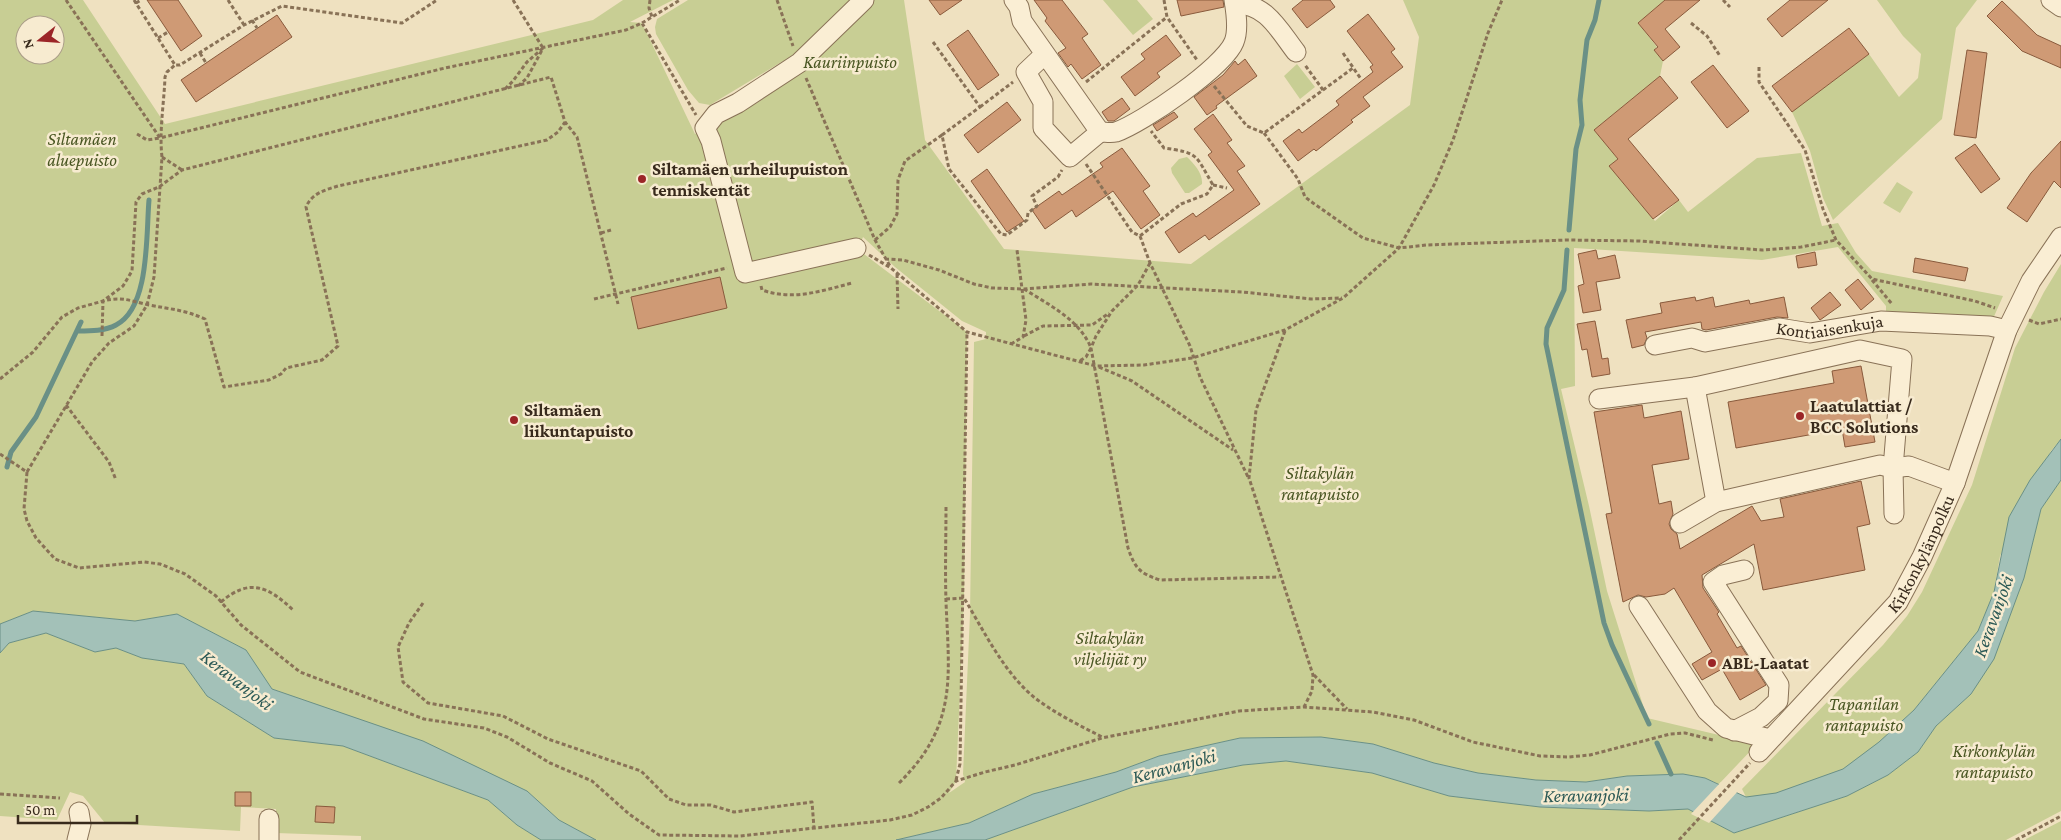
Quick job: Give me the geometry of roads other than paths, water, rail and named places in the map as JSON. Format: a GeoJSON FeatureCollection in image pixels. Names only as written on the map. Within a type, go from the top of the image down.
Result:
{"type":"FeatureCollection","features":[{"type":"Feature","properties":{"kind":"street"},"geometry":{"type":"LineString","coordinates":[[856,248],[749,267],[711,141],[705,128],[716,114],[738,104],[800,63],[864,0]]}},
{"type":"Feature","properties":{"kind":"street"},"geometry":{"type":"LineString","coordinates":[[1014,0],[1019,7],[1022,21],[1100,132]]}},
{"type":"Feature","properties":{"kind":"street"},"geometry":{"type":"LineString","coordinates":[[2051,0],[2061,6]]}},
{"type":"Feature","properties":{"kind":"street"},"geometry":{"type":"LineString","coordinates":[[1045,54],[1026,72],[1043,102],[1043,128],[1073,154],[1100,132],[1114,132],[1143,119],[1204,73],[1234,43],[1237,28],[1235,2],[1264,11],[1296,52]]}},
{"type":"Feature","properties":{"kind":"street","name":"Kirkonkylänpolku"},"geometry":{"type":"LineString","coordinates":[[1734,731],[1764,746],[1898,602],[1922,558],[1955,483],[2011,323],[2031,281],[2061,237]]}},
{"type":"Feature","properties":{"kind":"street","name":"Kontiaisenkuja"},"geometry":{"type":"LineString","coordinates":[[1655,345],[1692,338],[1705,342],[1779,328],[1810,333],[1896,320],[1990,326],[2011,323]]}},
{"type":"Feature","properties":{"kind":"street"},"geometry":{"type":"LineString","coordinates":[[1599,399],[1695,387],[1860,350],[1902,359],[1893,468],[1894,514]]}},
{"type":"Feature","properties":{"kind":"street"},"geometry":{"type":"LineString","coordinates":[[1695,387],[1716,502]]}},
{"type":"Feature","properties":{"kind":"street"},"geometry":{"type":"LineString","coordinates":[[1680,523],[1716,502],[1880,465],[1893,468],[1910,466],[1955,483]]}},
{"type":"Feature","properties":{"kind":"street"},"geometry":{"type":"LineString","coordinates":[[1639,606],[1707,711],[1726,728],[1734,731],[1761,717],[1778,701],[1779,685],[1714,582],[1723,575],[1744,570]]}},
{"type":"Feature","properties":{"kind":"street"},"geometry":{"type":"LineString","coordinates":[[77,840],[81,824],[79,812]]}},
{"type":"Feature","properties":{"kind":"street"},"geometry":{"type":"LineString","coordinates":[[269,819],[269,840]]}},
{"type":"Feature","properties":{"kind":"water","name":"Keravanjoki"},"geometry":{"type":"Polygon","coordinates":[[[2061,439],[2061,480],[2041,509],[2024,578],[1994,659],[1971,694],[1936,726],[1918,752],[1888,775],[1847,796],[1734,833],[1688,809],[1649,811],[1540,807],[1449,796],[1372,773],[1286,761],[1243,765],[1133,787],[985,840],[896,840],[969,823],[1033,794],[1116,772],[1159,756],[1240,738],[1321,737],[1373,744],[1434,763],[1478,773],[1536,780],[1586,782],[1627,776],[1683,774],[1705,778],[1746,797],[1776,793],[1843,769],[1879,742],[1914,710],[1978,631],[1994,592],[2009,517],[2030,480],[2061,439]]]}},
{"type":"Feature","properties":{"kind":"water","name":"Keravanjoki"},"geometry":{"type":"Polygon","coordinates":[[[33,611],[135,621],[177,614],[246,650],[272,689],[423,741],[527,791],[559,820],[596,840],[541,840],[517,825],[488,800],[343,746],[274,738],[207,696],[184,664],[142,658],[116,648],[95,652],[46,633],[9,643],[0,653],[0,624],[33,611]]]}},
{"type":"Feature","properties":{"kind":"waterway"},"geometry":{"type":"LineString","coordinates":[[1569,230],[1576,149],[1582,125],[1580,100],[1587,40],[1595,20],[1599,0]]}},
{"type":"Feature","properties":{"kind":"waterway"},"geometry":{"type":"LineString","coordinates":[[78,331],[103,330],[112,327],[127,316],[135,303],[141,287],[144,269],[149,200]]}},
{"type":"Feature","properties":{"kind":"waterway"},"geometry":{"type":"LineString","coordinates":[[1567,250],[1564,290],[1547,328],[1546,344],[1604,623],[1612,645],[1649,724]]}},
{"type":"Feature","properties":{"kind":"waterway"},"geometry":{"type":"LineString","coordinates":[[7,467],[11,452],[36,417],[81,322]]}},
{"type":"Feature","properties":{"kind":"waterway"},"geometry":{"type":"LineString","coordinates":[[1657,743],[1671,774]]}},
{"type":"Feature","properties":{"kind":"place","name":"Siltamäen urheilupuiston tenniskentät"},"geometry":{"type":"Point","coordinates":[642,179]}},
{"type":"Feature","properties":{"kind":"place","name":"Laatulattiat / BCC Solutions"},"geometry":{"type":"Point","coordinates":[1800,416]}},
{"type":"Feature","properties":{"kind":"place","name":"Siltamäen liikuntapuisto"},"geometry":{"type":"Point","coordinates":[514,420]}},
{"type":"Feature","properties":{"kind":"place","name":"ABL-Laatat"},"geometry":{"type":"Point","coordinates":[1712,663]}},
{"type":"Feature","properties":{"kind":"park label","name":"Kauriinpuisto"},"geometry":{"type":"Point","coordinates":[850,62]}},
{"type":"Feature","properties":{"kind":"park label","name":"Siltamäen aluepuisto"},"geometry":{"type":"Point","coordinates":[82,149]}},
{"type":"Feature","properties":{"kind":"park label","name":"Siltakylän rantapuisto"},"geometry":{"type":"Point","coordinates":[1320,483]}},
{"type":"Feature","properties":{"kind":"park label","name":"Siltakylän viljelijät ry"},"geometry":{"type":"Point","coordinates":[1110,648]}},
{"type":"Feature","properties":{"kind":"park label","name":"Tapanilan rantapuisto"},"geometry":{"type":"Point","coordinates":[1864,714]}},
{"type":"Feature","properties":{"kind":"park label","name":"Kirkonkylän rantapuisto"},"geometry":{"type":"Point","coordinates":[1994,761]}}]}
